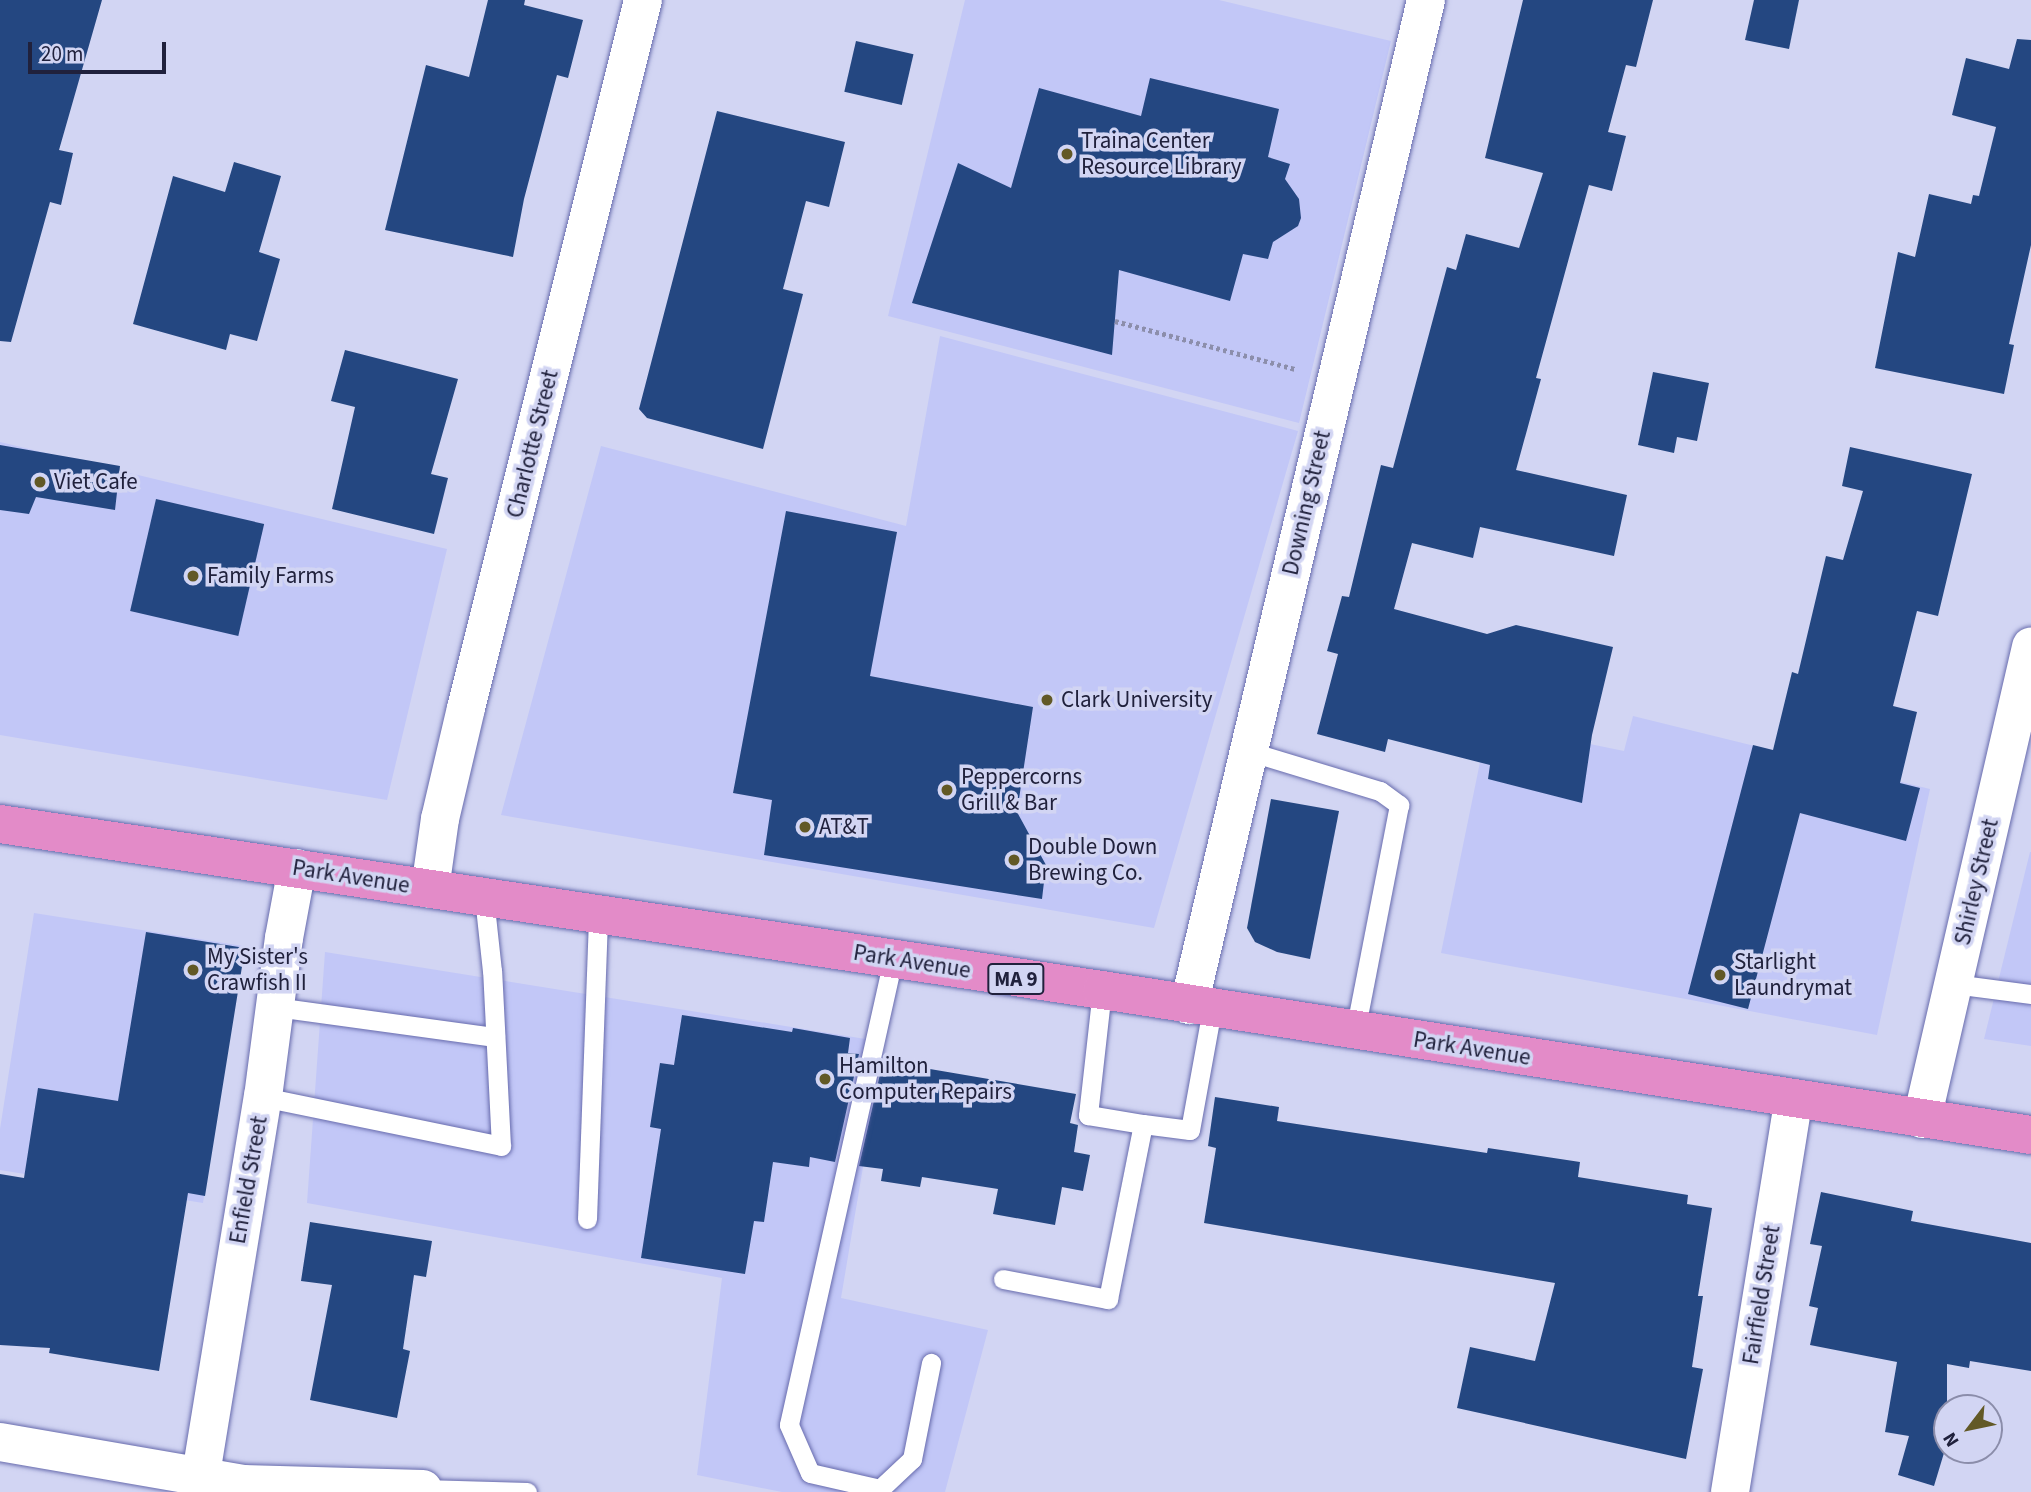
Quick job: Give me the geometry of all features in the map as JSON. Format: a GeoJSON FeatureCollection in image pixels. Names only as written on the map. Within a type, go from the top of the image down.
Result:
{"type":"FeatureCollection","features":[{"type":"Feature","properties":{"kind":"highway","name":"Park Avenue"},"geometry":{"type":"LineString","coordinates":[[0,824],[1102,990],[2031,1135]]}},
{"type":"Feature","properties":{"kind":"street","name":"Charlotte Street"},"geometry":{"type":"LineString","coordinates":[[430,889],[443,804],[643,0]]}},
{"type":"Feature","properties":{"kind":"street","name":"Downing Street"},"geometry":{"type":"LineString","coordinates":[[1200,1007],[1248,751],[1426,0]]}},
{"type":"Feature","properties":{"kind":"street","name":"Shirley Street"},"geometry":{"type":"LineString","coordinates":[[1922,1119],[2031,646]]}},
{"type":"Feature","properties":{"kind":"street","name":"Enfield Street"},"geometry":{"type":"LineString","coordinates":[[201,1483],[297,869]]}},
{"type":"Feature","properties":{"kind":"street","name":"Fairfield Street"},"geometry":{"type":"LineString","coordinates":[[1730,1492],[1794,1099]]}},
{"type":"Feature","properties":{"kind":"street"},"geometry":{"type":"LineString","coordinates":[[0,1442],[201,1483],[423,1489]]}},
{"type":"Feature","properties":{"kind":"lane"},"geometry":{"type":"LineString","coordinates":[[1248,751],[1380,792],[1399,805],[1355,1031]]}},
{"type":"Feature","properties":{"kind":"lane"},"geometry":{"type":"LineString","coordinates":[[263,1097],[501,1146],[484,897]]}},
{"type":"Feature","properties":{"kind":"lane"},"geometry":{"type":"LineString","coordinates":[[587,1219],[598,914]]}},
{"type":"Feature","properties":{"kind":"lane"},"geometry":{"type":"LineString","coordinates":[[893,960],[789,1424],[810,1473],[880,1489],[912,1459],[931,1363]]}},
{"type":"Feature","properties":{"kind":"lane"},"geometry":{"type":"LineString","coordinates":[[1954,984],[2031,995]]}},
{"type":"Feature","properties":{"kind":"lane"},"geometry":{"type":"LineString","coordinates":[[1102,990],[1088,1115],[1190,1130],[1200,1007]]}},
{"type":"Feature","properties":{"kind":"lane"},"geometry":{"type":"LineString","coordinates":[[275,1007],[495,1037]]}},
{"type":"Feature","properties":{"kind":"lane"},"geometry":{"type":"LineString","coordinates":[[1003,1279],[1108,1299],[1143,1124]]}},
{"type":"Feature","properties":{"kind":"lane"},"geometry":{"type":"LineString","coordinates":[[423,1489],[527,1492]]}},
{"type":"Feature","properties":{"kind":"path"},"geometry":{"type":"LineString","coordinates":[[1115,321],[1336,380]]}},
{"type":"Feature","properties":{"kind":"shaded area"},"geometry":{"type":"Polygon","coordinates":[[[965,0],[1219,0],[1391,41],[1299,423],[888,316],[965,0]]]}},
{"type":"Feature","properties":{"kind":"shaded area","name":"Clark University"},"geometry":{"type":"Polygon","coordinates":[[[940,336],[1298,431],[1154,928],[501,815],[601,446],[906,526],[940,336]]]}},
{"type":"Feature","properties":{"kind":"shaded area"},"geometry":{"type":"Polygon","coordinates":[[[0,442],[447,549],[387,800],[0,735],[0,442]]]}},
{"type":"Feature","properties":{"kind":"shaded area"},"geometry":{"type":"Polygon","coordinates":[[[1633,716],[1930,789],[1877,1035],[1441,953],[1488,723],[1624,751],[1633,716]]]}},
{"type":"Feature","properties":{"kind":"shaded area"},"geometry":{"type":"Polygon","coordinates":[[[2031,852],[2031,1046],[1984,1039],[2031,852]]]}},
{"type":"Feature","properties":{"kind":"shaded area"},"geometry":{"type":"Polygon","coordinates":[[[34,913],[243,946],[203,1203],[0,1170],[0,1129],[34,913]]]}},
{"type":"Feature","properties":{"kind":"shaded area"},"geometry":{"type":"Polygon","coordinates":[[[325,952],[884,1042],[841,1298],[988,1330],[945,1492],[782,1492],[697,1475],[722,1278],[307,1203],[325,952]]]}},
{"type":"Feature","properties":{"kind":"building"},"geometry":{"type":"Polygon","coordinates":[[[0,0],[102,0],[59,150],[73,153],[61,205],[50,202],[11,342],[0,341],[0,0]]]}},
{"type":"Feature","properties":{"kind":"building"},"geometry":{"type":"Polygon","coordinates":[[[488,0],[525,0],[524,5],[583,20],[568,78],[557,75],[524,199],[513,257],[385,230],[426,65],[469,77],[488,0]]]}},
{"type":"Feature","properties":{"kind":"building"},"geometry":{"type":"Polygon","coordinates":[[[1523,0],[1653,0],[1636,67],[1626,65],[1608,132],[1626,136],[1612,191],[1589,185],[1536,378],[1541,379],[1516,470],[1627,495],[1614,556],[1480,527],[1473,558],[1412,543],[1394,609],[1487,634],[1516,625],[1613,647],[1592,735],[1582,803],[1488,779],[1490,765],[1388,739],[1385,752],[1317,734],[1338,654],[1327,651],[1342,596],[1349,597],[1381,465],[1393,468],[1447,267],[1456,270],[1466,234],[1519,248],[1543,173],[1485,158],[1523,0]]]}},
{"type":"Feature","properties":{"kind":"building"},"geometry":{"type":"Polygon","coordinates":[[[1754,0],[1799,0],[1789,49],[1745,40],[1754,0]]]}},
{"type":"Feature","properties":{"kind":"building"},"geometry":{"type":"Polygon","coordinates":[[[2017,39],[2031,40],[2031,245],[2009,344],[2014,345],[2004,394],[1875,368],[1898,252],[1915,257],[1929,194],[1971,204],[1973,195],[1979,196],[1996,127],[1952,115],[1966,58],[2009,69],[2017,39]]]}},
{"type":"Feature","properties":{"kind":"building"},"geometry":{"type":"Polygon","coordinates":[[[856,41],[913,54],[902,105],[844,92],[856,41]]]}},
{"type":"Feature","properties":{"kind":"building"},"geometry":{"type":"Polygon","coordinates":[[[1150,78],[1279,109],[1268,157],[1290,164],[1285,179],[1299,199],[1301,218],[1298,226],[1273,242],[1268,259],[1243,254],[1230,301],[1119,270],[1112,355],[912,303],[958,163],[1011,188],[1039,88],[1141,116],[1150,78]]]}},
{"type":"Feature","properties":{"kind":"building"},"geometry":{"type":"Polygon","coordinates":[[[717,111],[845,142],[829,207],[806,201],[783,289],[803,294],[763,449],[647,418],[639,409],[717,111]]]}},
{"type":"Feature","properties":{"kind":"building"},"geometry":{"type":"Polygon","coordinates":[[[234,162],[281,176],[259,252],[280,259],[257,341],[230,334],[226,350],[133,324],[173,176],[225,192],[234,162]]]}},
{"type":"Feature","properties":{"kind":"building"},"geometry":{"type":"Polygon","coordinates":[[[345,350],[458,379],[431,474],[448,478],[434,534],[332,509],[355,407],[331,401],[345,350]]]}},
{"type":"Feature","properties":{"kind":"building"},"geometry":{"type":"Polygon","coordinates":[[[1653,372],[1709,383],[1697,441],[1677,437],[1674,453],[1638,445],[1653,372]]]}},
{"type":"Feature","properties":{"kind":"building"},"geometry":{"type":"Polygon","coordinates":[[[0,445],[120,466],[115,510],[36,497],[29,514],[0,510],[0,445]]]}},
{"type":"Feature","properties":{"kind":"building"},"geometry":{"type":"Polygon","coordinates":[[[1850,447],[1972,474],[1938,616],[1917,611],[1893,706],[1917,712],[1900,783],[1920,788],[1906,841],[1800,813],[1748,1009],[1688,994],[1753,745],[1773,750],[1792,672],[1798,674],[1826,556],[1843,560],[1863,491],[1842,486],[1850,447]]]}},
{"type":"Feature","properties":{"kind":"building"},"geometry":{"type":"Polygon","coordinates":[[[156,499],[264,524],[238,636],[130,611],[156,499]]]}},
{"type":"Feature","properties":{"kind":"building"},"geometry":{"type":"Polygon","coordinates":[[[786,511],[897,532],[870,676],[1033,707],[1017,812],[1046,865],[1042,899],[764,855],[772,800],[733,793],[786,511]]]}},
{"type":"Feature","properties":{"kind":"building"},"geometry":{"type":"Polygon","coordinates":[[[1271,799],[1339,811],[1310,959],[1277,952],[1255,942],[1247,928],[1271,799]]]}},
{"type":"Feature","properties":{"kind":"building"},"geometry":{"type":"Polygon","coordinates":[[[146,932],[245,948],[205,1196],[188,1193],[159,1371],[49,1353],[50,1348],[0,1345],[0,1174],[24,1178],[38,1088],[118,1101],[146,932]]]}},
{"type":"Feature","properties":{"kind":"building"},"geometry":{"type":"Polygon","coordinates":[[[682,1015],[792,1032],[793,1028],[850,1038],[848,1053],[859,1054],[835,1162],[810,1157],[809,1167],[773,1162],[764,1222],[754,1221],[745,1274],[641,1258],[661,1129],[650,1127],[660,1063],[674,1065],[682,1015]]]}},
{"type":"Feature","properties":{"kind":"building"},"geometry":{"type":"Polygon","coordinates":[[[883,1061],[1076,1094],[1070,1123],[1078,1125],[1074,1152],[1090,1155],[1083,1191],[1062,1187],[1055,1225],[993,1214],[998,1189],[922,1177],[920,1187],[881,1181],[883,1169],[859,1166],[883,1061]]]}},
{"type":"Feature","properties":{"kind":"building"},"geometry":{"type":"Polygon","coordinates":[[[1215,1097],[1279,1107],[1277,1121],[1487,1153],[1488,1148],[1580,1162],[1578,1177],[1688,1195],[1687,1204],[1712,1208],[1698,1296],[1703,1296],[1692,1367],[1703,1369],[1686,1459],[1457,1408],[1470,1347],[1535,1361],[1555,1283],[1204,1223],[1216,1148],[1208,1146],[1215,1097]]]}},
{"type":"Feature","properties":{"kind":"building"},"geometry":{"type":"Polygon","coordinates":[[[1821,1192],[1913,1211],[1911,1221],[2031,1243],[2031,1371],[1970,1361],[1969,1368],[1947,1364],[1947,1394],[1933,1394],[1933,1464],[1941,1464],[1934,1486],[1898,1475],[1909,1436],[1885,1432],[1897,1362],[1810,1345],[1818,1308],[1809,1306],[1822,1246],[1810,1244],[1821,1192]]]}},
{"type":"Feature","properties":{"kind":"building"},"geometry":{"type":"Polygon","coordinates":[[[310,1222],[432,1241],[426,1277],[414,1275],[403,1349],[410,1351],[397,1418],[310,1400],[332,1285],[301,1281],[310,1222]]]}},
{"type":"Feature","properties":{"kind":"place","name":"Traina Center Resource Library"},"geometry":{"type":"Point","coordinates":[1067,154]}},
{"type":"Feature","properties":{"kind":"place","name":"Viet Cafe"},"geometry":{"type":"Point","coordinates":[40,482]}},
{"type":"Feature","properties":{"kind":"place","name":"Family Farms"},"geometry":{"type":"Point","coordinates":[193,576]}},
{"type":"Feature","properties":{"kind":"place","name":"Clark University"},"geometry":{"type":"Point","coordinates":[1047,700]}},
{"type":"Feature","properties":{"kind":"place","name":"Peppercorns Grill & Bar"},"geometry":{"type":"Point","coordinates":[947,790]}},
{"type":"Feature","properties":{"kind":"place","name":"AT&T"},"geometry":{"type":"Point","coordinates":[805,827]}},
{"type":"Feature","properties":{"kind":"place","name":"Double Down Brewing Co."},"geometry":{"type":"Point","coordinates":[1014,860]}},
{"type":"Feature","properties":{"kind":"place","name":"My Sister's Crawfish II"},"geometry":{"type":"Point","coordinates":[193,970]}},
{"type":"Feature","properties":{"kind":"place","name":"Starlight Laundrymat"},"geometry":{"type":"Point","coordinates":[1720,975]}},
{"type":"Feature","properties":{"kind":"place","name":"Hamilton Computer Repairs"},"geometry":{"type":"Point","coordinates":[825,1079]}}]}
